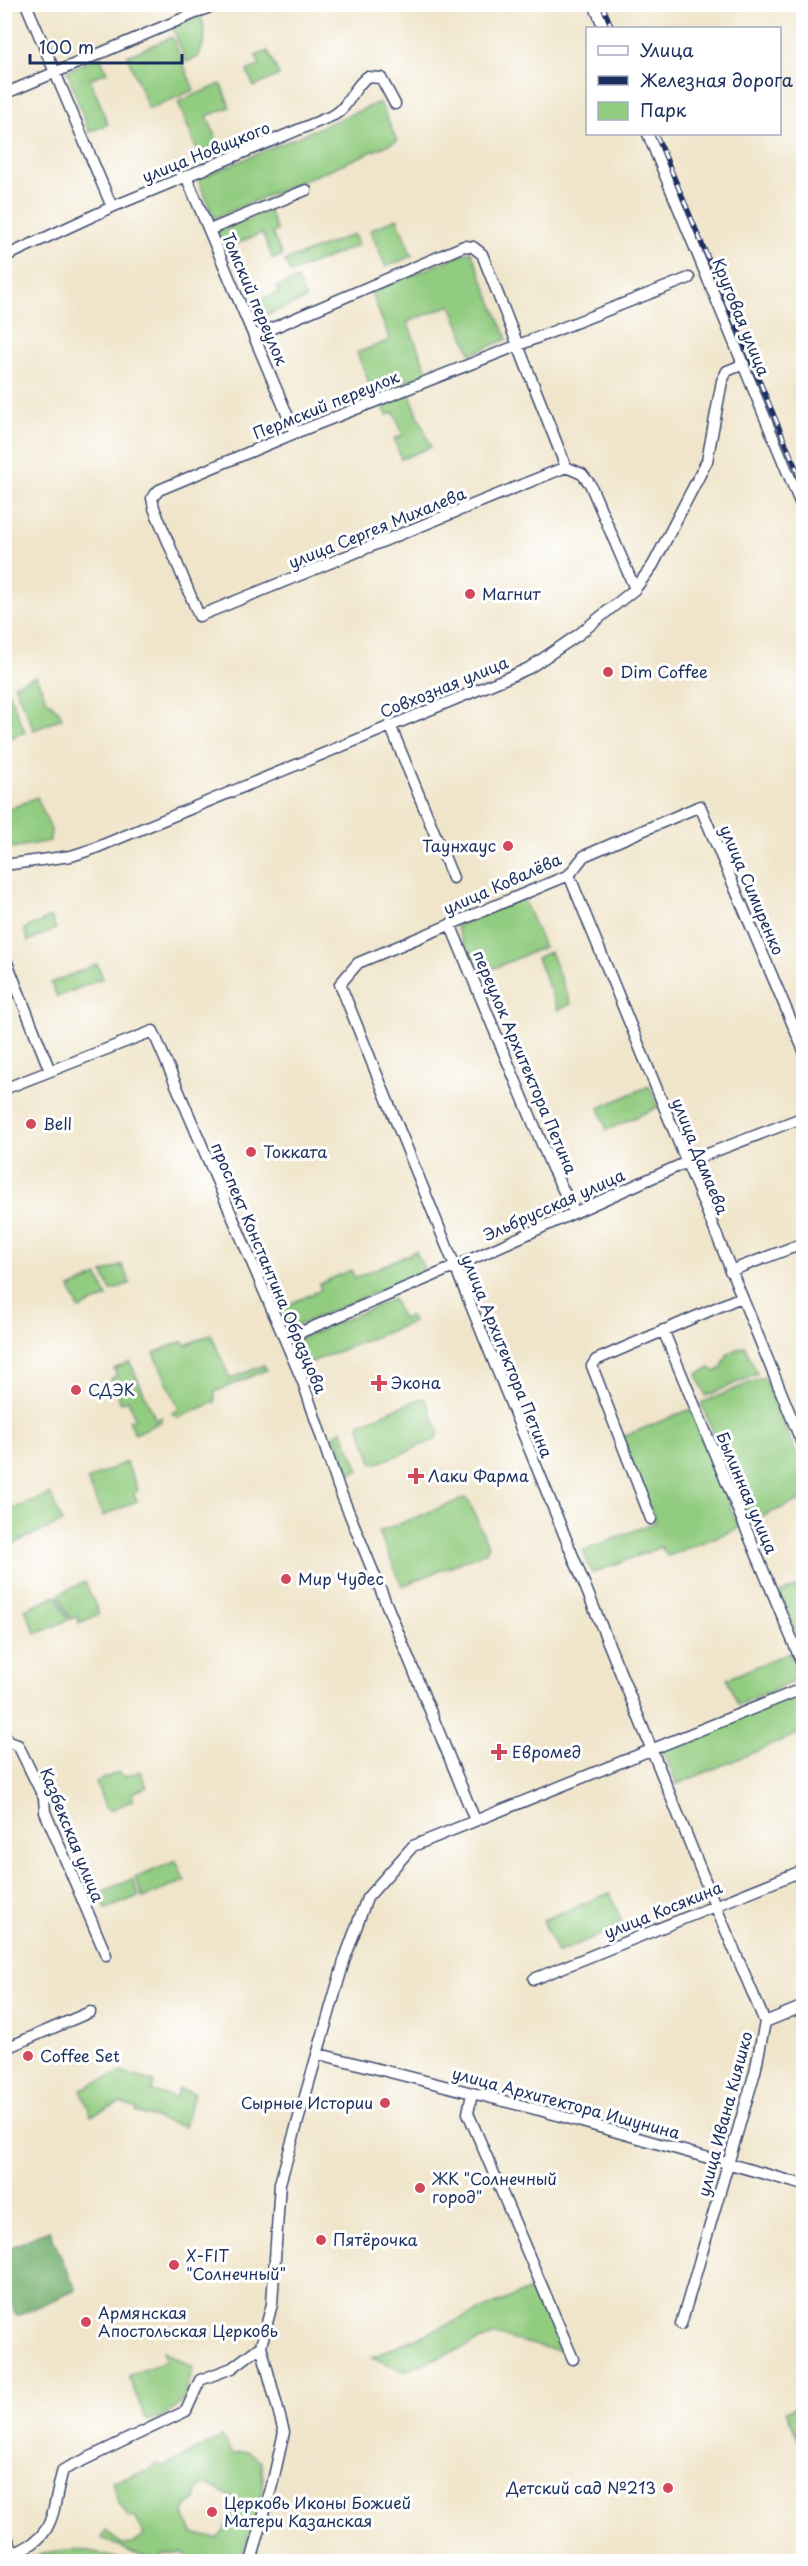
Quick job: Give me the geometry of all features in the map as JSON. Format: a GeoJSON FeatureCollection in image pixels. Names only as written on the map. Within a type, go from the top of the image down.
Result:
{"type":"FeatureCollection","features":[{"type":"Feature","properties":{"kind":"street"},"geometry":{"type":"LineString","coordinates":[[26,4],[112,207]]}},
{"type":"Feature","properties":{"kind":"street"},"geometry":{"type":"LineString","coordinates":[[4,94],[217,4]]}},
{"type":"Feature","properties":{"kind":"street"},"geometry":{"type":"LineString","coordinates":[[594,4],[604,27]]}},
{"type":"Feature","properties":{"kind":"street","name":"улица Новицкого"},"geometry":{"type":"LineString","coordinates":[[4,257],[112,207],[342,111],[356,86],[367,77],[381,78],[395,104]]}},
{"type":"Feature","properties":{"kind":"street","name":"Круговая улица"},"geometry":{"type":"LineString","coordinates":[[648,135],[804,512]]}},
{"type":"Feature","properties":{"kind":"street","name":"Томский переулок"},"geometry":{"type":"LineString","coordinates":[[186,176],[295,433]]}},
{"type":"Feature","properties":{"kind":"street"},"geometry":{"type":"LineString","coordinates":[[209,230],[306,190]]}},
{"type":"Feature","properties":{"kind":"street"},"geometry":{"type":"LineString","coordinates":[[254,336],[464,246],[473,248],[482,254],[516,346],[566,467],[582,474],[590,484],[635,589]]}},
{"type":"Feature","properties":{"kind":"street","name":"Пермский переулок"},"geometry":{"type":"LineString","coordinates":[[199,616],[153,508],[152,498],[159,490],[295,433],[688,278]]}},
{"type":"Feature","properties":{"kind":"street","name":"Совхозная улица"},"geometry":{"type":"LineString","coordinates":[[4,865],[71,856],[93,849],[528,668],[578,634],[635,589],[653,565],[707,461],[722,381],[727,371],[744,364]]}},
{"type":"Feature","properties":{"kind":"street","name":"улица Сергея Михалева"},"geometry":{"type":"LineString","coordinates":[[199,616],[566,467]]}},
{"type":"Feature","properties":{"kind":"street"},"geometry":{"type":"LineString","coordinates":[[390,725],[453,878]]}},
{"type":"Feature","properties":{"kind":"street","name":"улица Ковалёва"},"geometry":{"type":"LineString","coordinates":[[348,975],[358,963],[569,874],[584,856],[700,806]]}},
{"type":"Feature","properties":{"kind":"street","name":"улица Симиренко"},"geometry":{"type":"LineString","coordinates":[[700,806],[804,1051]]}},
{"type":"Feature","properties":{"kind":"street","name":"улица Дамаева"},"geometry":{"type":"LineString","coordinates":[[569,874],[804,1448]]}},
{"type":"Feature","properties":{"kind":"street","name":"переулок Архитектора Петина"},"geometry":{"type":"LineString","coordinates":[[450,924],[552,1168],[574,1212]]}},
{"type":"Feature","properties":{"kind":"street"},"geometry":{"type":"LineString","coordinates":[[4,955],[50,1071],[4,1089]]}},
{"type":"Feature","properties":{"kind":"street","name":"улица Архитектора Петина"},"geometry":{"type":"LineString","coordinates":[[348,975],[340,984],[653,1748]]}},
{"type":"Feature","properties":{"kind":"street","name":"проспект Константина Образцова"},"geometry":{"type":"LineString","coordinates":[[50,1071],[153,1031],[303,1382],[338,1486],[475,1820]]}},
{"type":"Feature","properties":{"kind":"street","name":"Эльбрусская улица"},"geometry":{"type":"LineString","coordinates":[[285,1339],[454,1267],[687,1162],[804,1117]]}},
{"type":"Feature","properties":{"kind":"street"},"geometry":{"type":"LineString","coordinates":[[730,1271],[804,1243]]}},
{"type":"Feature","properties":{"kind":"street"},"geometry":{"type":"LineString","coordinates":[[651,1519],[591,1366],[596,1360],[741,1297]]}},
{"type":"Feature","properties":{"kind":"street","name":"Былинная улица"},"geometry":{"type":"LineString","coordinates":[[663,1330],[804,1668]]}},
{"type":"Feature","properties":{"kind":"street"},"geometry":{"type":"LineString","coordinates":[[251,2562],[284,2432],[261,2346],[272,2304],[280,2183],[345,1958],[367,1898],[412,1846],[804,1688]]}},
{"type":"Feature","properties":{"kind":"street","name":"Казбекская улица"},"geometry":{"type":"LineString","coordinates":[[6,1740],[18,1745],[44,1798],[45,1812],[106,1954]]}},
{"type":"Feature","properties":{"kind":"street","name":"улица Ивана Кияшко"},"geometry":{"type":"LineString","coordinates":[[653,1748],[715,1905],[765,2022],[755,2072],[681,2324]]}},
{"type":"Feature","properties":{"kind":"street","name":"улица Косякина"},"geometry":{"type":"LineString","coordinates":[[534,1979],[804,1870]]}},
{"type":"Feature","properties":{"kind":"street"},"geometry":{"type":"LineString","coordinates":[[765,2022],[804,2006]]}},
{"type":"Feature","properties":{"kind":"street"},"geometry":{"type":"LineString","coordinates":[[4,2049],[90,2012]]}},
{"type":"Feature","properties":{"kind":"street","name":"улица Архитектора Ишунина"},"geometry":{"type":"LineString","coordinates":[[319,2054],[728,2162],[804,2185]]}},
{"type":"Feature","properties":{"kind":"street"},"geometry":{"type":"LineString","coordinates":[[472,2094],[468,2113],[573,2359]]}},
{"type":"Feature","properties":{"kind":"street"},"geometry":{"type":"LineString","coordinates":[[4,2530],[15,2557],[44,2534],[51,2522],[63,2470],[186,2412],[200,2380],[232,2368],[261,2346]]}},
{"type":"Feature","properties":{"kind":"green space"},"geometry":{"type":"Polygon","coordinates":[[[200,15],[205,32],[203,46],[198,57],[186,62],[172,26],[200,15]]]}},
{"type":"Feature","properties":{"kind":"green space"},"geometry":{"type":"Polygon","coordinates":[[[172,37],[194,90],[149,109],[127,56],[172,37]]]}},
{"type":"Feature","properties":{"kind":"green space"},"geometry":{"type":"Polygon","coordinates":[[[268,51],[279,75],[254,87],[247,71],[260,65],[256,56],[268,51]]]}},
{"type":"Feature","properties":{"kind":"green space"},"geometry":{"type":"Polygon","coordinates":[[[100,56],[107,72],[90,79],[108,124],[89,132],[67,71],[100,56]]]}},
{"type":"Feature","properties":{"kind":"green space"},"geometry":{"type":"Polygon","coordinates":[[[221,84],[230,107],[207,116],[219,145],[198,153],[178,102],[221,84]]]}},
{"type":"Feature","properties":{"kind":"green space"},"geometry":{"type":"Polygon","coordinates":[[[380,102],[397,141],[214,218],[198,179],[380,102]]]}},
{"type":"Feature","properties":{"kind":"green space"},"geometry":{"type":"Polygon","coordinates":[[[269,210],[277,231],[272,233],[282,255],[273,259],[262,233],[223,249],[216,232],[269,210]]]}},
{"type":"Feature","properties":{"kind":"green space"},"geometry":{"type":"Polygon","coordinates":[[[397,218],[412,256],[386,267],[370,230],[397,218]]]}},
{"type":"Feature","properties":{"kind":"green space"},"geometry":{"type":"Polygon","coordinates":[[[354,234],[358,245],[290,273],[285,261],[354,234]]]}},
{"type":"Feature","properties":{"kind":"green space"},"geometry":{"type":"Polygon","coordinates":[[[471,251],[507,339],[471,354],[451,305],[407,322],[428,373],[374,395],[357,353],[390,340],[371,292],[471,251]]]}},
{"type":"Feature","properties":{"kind":"green space"},"geometry":{"type":"Polygon","coordinates":[[[297,279],[306,299],[259,318],[253,303],[279,292],[277,287],[297,279]]]}},
{"type":"Feature","properties":{"kind":"green space"},"geometry":{"type":"Polygon","coordinates":[[[409,392],[431,447],[401,459],[394,439],[403,435],[394,412],[387,415],[382,403],[409,392]]]}},
{"type":"Feature","properties":{"kind":"green space"},"geometry":{"type":"Polygon","coordinates":[[[36,676],[46,699],[59,711],[62,718],[34,730],[14,685],[36,676]]]}},
{"type":"Feature","properties":{"kind":"green space"},"geometry":{"type":"Polygon","coordinates":[[[6,686],[25,732],[5,740],[4,687],[6,686]]]}},
{"type":"Feature","properties":{"kind":"green space"},"geometry":{"type":"Polygon","coordinates":[[[37,797],[51,830],[50,841],[5,849],[5,811],[37,797]]]}},
{"type":"Feature","properties":{"kind":"green space"},"geometry":{"type":"Polygon","coordinates":[[[523,898],[544,947],[477,975],[456,926],[523,898]]]}},
{"type":"Feature","properties":{"kind":"green space"},"geometry":{"type":"Polygon","coordinates":[[[51,917],[56,929],[28,941],[24,929],[51,917]]]}},
{"type":"Feature","properties":{"kind":"green space"},"geometry":{"type":"Polygon","coordinates":[[[550,952],[571,1004],[558,1010],[537,958],[550,952]]]}},
{"type":"Feature","properties":{"kind":"green space"},"geometry":{"type":"Polygon","coordinates":[[[97,964],[103,978],[57,997],[51,983],[97,964]]]}},
{"type":"Feature","properties":{"kind":"green space"},"geometry":{"type":"Polygon","coordinates":[[[649,1086],[658,1107],[607,1130],[599,1108],[649,1086]]]}},
{"type":"Feature","properties":{"kind":"green space"},"geometry":{"type":"Polygon","coordinates":[[[416,1251],[425,1271],[294,1327],[289,1326],[281,1308],[321,1290],[319,1284],[351,1270],[355,1278],[416,1251]]]}},
{"type":"Feature","properties":{"kind":"green space"},"geometry":{"type":"Polygon","coordinates":[[[122,1265],[130,1283],[111,1291],[103,1273],[122,1265]]]}},
{"type":"Feature","properties":{"kind":"green space"},"geometry":{"type":"Polygon","coordinates":[[[98,1276],[107,1297],[79,1309],[70,1288],[98,1276]]]}},
{"type":"Feature","properties":{"kind":"green space"},"geometry":{"type":"Polygon","coordinates":[[[393,1299],[402,1319],[410,1316],[413,1322],[306,1364],[297,1345],[299,1339],[393,1299]]]}},
{"type":"Feature","properties":{"kind":"green space"},"geometry":{"type":"Polygon","coordinates":[[[211,1334],[230,1379],[264,1365],[266,1370],[215,1392],[215,1402],[178,1418],[172,1413],[179,1409],[154,1353],[183,1341],[186,1345],[211,1334]]]}},
{"type":"Feature","properties":{"kind":"green space"},"geometry":{"type":"Polygon","coordinates":[[[745,1346],[757,1374],[706,1396],[697,1374],[710,1368],[715,1372],[721,1369],[728,1353],[745,1346]]]}},
{"type":"Feature","properties":{"kind":"green space"},"geometry":{"type":"Polygon","coordinates":[[[130,1362],[156,1420],[162,1417],[162,1421],[135,1434],[129,1421],[135,1418],[128,1400],[121,1403],[110,1379],[117,1376],[114,1369],[130,1362]]]}},
{"type":"Feature","properties":{"kind":"green space"},"geometry":{"type":"Polygon","coordinates":[[[764,1377],[803,1470],[803,1499],[751,1521],[701,1403],[764,1377]]]}},
{"type":"Feature","properties":{"kind":"green space"},"geometry":{"type":"Polygon","coordinates":[[[421,1398],[426,1400],[439,1432],[435,1440],[376,1464],[372,1462],[359,1424],[421,1398]]]}},
{"type":"Feature","properties":{"kind":"green space"},"geometry":{"type":"Polygon","coordinates":[[[691,1409],[739,1528],[668,1556],[661,1547],[592,1573],[583,1551],[656,1522],[622,1437],[691,1409]]]}},
{"type":"Feature","properties":{"kind":"green space"},"geometry":{"type":"Polygon","coordinates":[[[342,1430],[359,1470],[352,1473],[347,1472],[343,1460],[344,1454],[333,1436],[342,1430]]]}},
{"type":"Feature","properties":{"kind":"green space"},"geometry":{"type":"Polygon","coordinates":[[[126,1462],[138,1490],[134,1493],[137,1501],[103,1516],[87,1480],[126,1462]]]}},
{"type":"Feature","properties":{"kind":"green space"},"geometry":{"type":"Polygon","coordinates":[[[50,1494],[62,1522],[5,1547],[5,1512],[50,1494]]]}},
{"type":"Feature","properties":{"kind":"green space"},"geometry":{"type":"Polygon","coordinates":[[[464,1498],[469,1501],[488,1546],[486,1552],[402,1586],[379,1532],[464,1498]]]}},
{"type":"Feature","properties":{"kind":"green space"},"geometry":{"type":"Polygon","coordinates":[[[85,1582],[99,1614],[79,1623],[77,1616],[70,1619],[59,1594],[85,1582]]]}},
{"type":"Feature","properties":{"kind":"green space"},"geometry":{"type":"Polygon","coordinates":[[[803,1584],[803,1650],[779,1594],[803,1584]]]}},
{"type":"Feature","properties":{"kind":"green space"},"geometry":{"type":"Polygon","coordinates":[[[57,1595],[68,1620],[36,1634],[25,1609],[57,1595]]]}},
{"type":"Feature","properties":{"kind":"green space"},"geometry":{"type":"Polygon","coordinates":[[[790,1652],[801,1678],[738,1705],[727,1679],[790,1652]]]}},
{"type":"Feature","properties":{"kind":"green space"},"geometry":{"type":"Polygon","coordinates":[[[803,1689],[803,1732],[677,1784],[662,1748],[803,1689]]]}},
{"type":"Feature","properties":{"kind":"green space"},"geometry":{"type":"Polygon","coordinates":[[[140,1771],[147,1787],[132,1793],[133,1800],[109,1811],[105,1808],[96,1782],[119,1772],[125,1777],[140,1771]]]}},
{"type":"Feature","properties":{"kind":"green space"},"geometry":{"type":"Polygon","coordinates":[[[176,1861],[185,1881],[143,1898],[135,1878],[176,1861]]]}},
{"type":"Feature","properties":{"kind":"green space"},"geometry":{"type":"Polygon","coordinates":[[[132,1879],[139,1896],[106,1909],[99,1893],[132,1879]]]}},
{"type":"Feature","properties":{"kind":"green space"},"geometry":{"type":"Polygon","coordinates":[[[610,1893],[623,1925],[557,1953],[543,1920],[610,1893]]]}},
{"type":"Feature","properties":{"kind":"green space"},"geometry":{"type":"Polygon","coordinates":[[[121,2072],[154,2082],[152,2091],[175,2098],[178,2089],[194,2093],[184,2127],[136,2112],[137,2109],[120,2103],[91,2115],[81,2089],[121,2072]]]}},
{"type":"Feature","properties":{"kind":"green space"},"geometry":{"type":"Polygon","coordinates":[[[49,2230],[76,2290],[17,2316],[5,2288],[5,2250],[49,2230]]]}},
{"type":"Feature","properties":{"kind":"green space"},"geometry":{"type":"Polygon","coordinates":[[[535,2287],[565,2353],[495,2335],[404,2371],[372,2357],[535,2287]]]}},
{"type":"Feature","properties":{"kind":"green space"},"geometry":{"type":"Polygon","coordinates":[[[163,2351],[193,2367],[181,2402],[170,2412],[151,2421],[146,2419],[128,2376],[166,2361],[163,2351]]]}},
{"type":"Feature","properties":{"kind":"green space"},"geometry":{"type":"Polygon","coordinates":[[[803,2404],[803,2450],[786,2411],[803,2404]]]}},
{"type":"Feature","properties":{"kind":"green space"},"geometry":{"type":"Polygon","coordinates":[[[222,2437],[232,2454],[248,2452],[261,2461],[263,2474],[260,2499],[241,2561],[191,2561],[184,2553],[163,2555],[162,2560],[154,2559],[130,2552],[102,2537],[106,2530],[122,2545],[132,2544],[144,2535],[136,2518],[128,2517],[118,2501],[112,2481],[145,2472],[156,2464],[165,2466],[222,2437]],[[207,2484],[199,2488],[196,2499],[188,2504],[184,2514],[192,2533],[217,2539],[224,2531],[235,2499],[207,2484]]]}},
{"type":"Feature","properties":{"kind":"green space"},"geometry":{"type":"Polygon","coordinates":[[[75,2549],[131,2561],[22,2561],[50,2552],[75,2549]]]}},
{"type":"Feature","properties":{"kind":"railway"},"geometry":{"type":"LineString","coordinates":[[602,4],[612,27]]}},
{"type":"Feature","properties":{"kind":"railway"},"geometry":{"type":"LineString","coordinates":[[656,135],[804,487]]}},
{"type":"Feature","properties":{"kind":"place","name":"Магнит"},"geometry":{"type":"Point","coordinates":[470,594]}},
{"type":"Feature","properties":{"kind":"place","name":"Dim Coffee"},"geometry":{"type":"Point","coordinates":[608,672]}},
{"type":"Feature","properties":{"kind":"place","name":"Таунхаус"},"geometry":{"type":"Point","coordinates":[508,846]}},
{"type":"Feature","properties":{"kind":"place","name":"Bell"},"geometry":{"type":"Point","coordinates":[31,1124]}},
{"type":"Feature","properties":{"kind":"place","name":"Токката"},"geometry":{"type":"Point","coordinates":[251,1152]}},
{"type":"Feature","properties":{"kind":"place","name":"Экона"},"geometry":{"type":"Point","coordinates":[379,1383]}},
{"type":"Feature","properties":{"kind":"place","name":"СДЭК"},"geometry":{"type":"Point","coordinates":[76,1390]}},
{"type":"Feature","properties":{"kind":"place","name":"Лаки Фарма"},"geometry":{"type":"Point","coordinates":[416,1476]}},
{"type":"Feature","properties":{"kind":"place","name":"Мир Чудес"},"geometry":{"type":"Point","coordinates":[286,1579]}},
{"type":"Feature","properties":{"kind":"place","name":"Евромед"},"geometry":{"type":"Point","coordinates":[499,1752]}},
{"type":"Feature","properties":{"kind":"place","name":"Coffee Set"},"geometry":{"type":"Point","coordinates":[28,2056]}},
{"type":"Feature","properties":{"kind":"place","name":"Сырные Истории"},"geometry":{"type":"Point","coordinates":[385,2103]}},
{"type":"Feature","properties":{"kind":"place","name":"ЖК \"Солнечный город\""},"geometry":{"type":"Point","coordinates":[420,2188]}},
{"type":"Feature","properties":{"kind":"place","name":"Пятёрочка"},"geometry":{"type":"Point","coordinates":[321,2240]}},
{"type":"Feature","properties":{"kind":"place","name":"X-FIT \"Солнечный\""},"geometry":{"type":"Point","coordinates":[174,2265]}},
{"type":"Feature","properties":{"kind":"place","name":"Армянская Апостольская Церковь"},"geometry":{"type":"Point","coordinates":[86,2322]}},
{"type":"Feature","properties":{"kind":"place","name":"Детский сад №213"},"geometry":{"type":"Point","coordinates":[668,2488]}},
{"type":"Feature","properties":{"kind":"place","name":"Церковь Иконы Божией Матери Казанская"},"geometry":{"type":"Point","coordinates":[212,2512]}}]}
